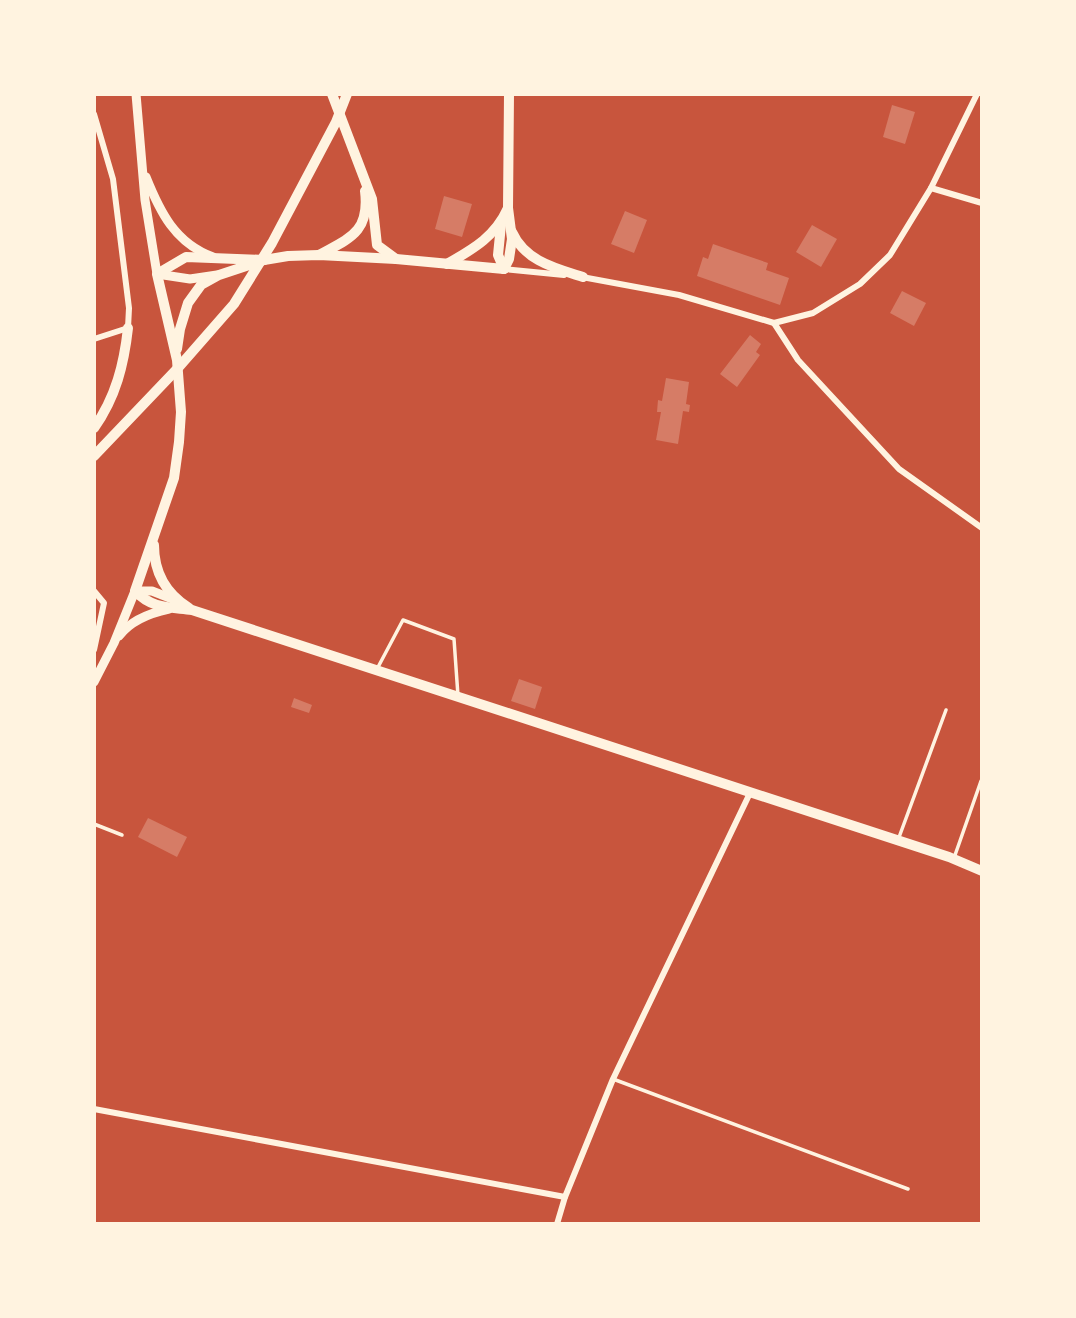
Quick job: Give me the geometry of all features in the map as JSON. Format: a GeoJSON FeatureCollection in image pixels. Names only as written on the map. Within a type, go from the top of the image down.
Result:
{"type":"FeatureCollection","features":[{"type":"Feature","properties":{"kind":"highway"},"geometry":{"type":"LineString","coordinates":[[331,94],[372,199],[377,245],[396,259]]}},
{"type":"Feature","properties":{"kind":"highway"},"geometry":{"type":"LineString","coordinates":[[94,456],[178,368],[234,304],[272,243],[336,122],[347,94]]}},
{"type":"Feature","properties":{"kind":"highway"},"geometry":{"type":"LineString","coordinates":[[503,269],[509,259],[511,229],[508,208],[509,94]]}},
{"type":"Feature","properties":{"kind":"highway"},"geometry":{"type":"LineString","coordinates":[[319,255],[350,240],[360,228],[366,202],[363,178]]}},
{"type":"Feature","properties":{"kind":"highway"},"geometry":{"type":"LineString","coordinates":[[447,264],[488,238],[508,208]]}},
{"type":"Feature","properties":{"kind":"highway"},"geometry":{"type":"LineString","coordinates":[[501,222],[498,255],[503,269]]}},
{"type":"Feature","properties":{"kind":"highway"},"geometry":{"type":"LineString","coordinates":[[511,229],[520,246],[532,257],[544,264],[583,277]]}},
{"type":"Feature","properties":{"kind":"highway"},"geometry":{"type":"LineString","coordinates":[[94,428],[109,405],[121,375],[128,328]]}},
{"type":"Feature","properties":{"kind":"main road"},"geometry":{"type":"LineString","coordinates":[[94,682],[114,643],[154,538],[174,478],[179,442],[181,412],[177,360],[157,274],[141,166],[136,94]]}},
{"type":"Feature","properties":{"kind":"main road"},"geometry":{"type":"LineString","coordinates":[[141,166],[158,205],[172,228],[184,241],[214,258]]}},
{"type":"Feature","properties":{"kind":"main road"},"geometry":{"type":"LineString","coordinates":[[157,274],[190,279],[219,275],[264,260],[319,255],[503,269]]}},
{"type":"Feature","properties":{"kind":"main road"},"geometry":{"type":"LineString","coordinates":[[157,274],[186,257],[264,260]]}},
{"type":"Feature","properties":{"kind":"main road"},"geometry":{"type":"LineString","coordinates":[[177,360],[180,329],[188,303],[201,285],[219,275]]}},
{"type":"Feature","properties":{"kind":"main road"},"geometry":{"type":"LineString","coordinates":[[154,538],[158,575],[182,604]]}},
{"type":"Feature","properties":{"kind":"main road"},"geometry":{"type":"LineString","coordinates":[[135,591],[160,593],[192,610],[953,859],[982,871]]}},
{"type":"Feature","properties":{"kind":"main road"},"geometry":{"type":"LineString","coordinates":[[135,591],[153,604],[169,609],[192,610]]}},
{"type":"Feature","properties":{"kind":"main road"},"geometry":{"type":"LineString","coordinates":[[114,643],[133,623],[145,616],[169,609]]}},
{"type":"Feature","properties":{"kind":"street"},"geometry":{"type":"LineString","coordinates":[[503,269],[583,277],[679,295],[774,323],[813,313],[860,284],[890,255],[931,188],[977,94]]}},
{"type":"Feature","properties":{"kind":"street"},"geometry":{"type":"LineString","coordinates":[[94,114],[116,199],[128,298],[128,328],[94,339]]}},
{"type":"Feature","properties":{"kind":"street"},"geometry":{"type":"LineString","coordinates":[[931,188],[982,202]]}},
{"type":"Feature","properties":{"kind":"street"},"geometry":{"type":"LineString","coordinates":[[774,323],[799,360],[899,469],[982,528]]}},
{"type":"Feature","properties":{"kind":"street"},"geometry":{"type":"LineString","coordinates":[[94,591],[104,603],[94,650]]}},
{"type":"Feature","properties":{"kind":"street"},"geometry":{"type":"LineString","coordinates":[[557,1223],[613,1079],[750,793]]}},
{"type":"Feature","properties":{"kind":"street"},"geometry":{"type":"LineString","coordinates":[[94,1109],[565,1197]]}},
{"type":"Feature","properties":{"kind":"lane"},"geometry":{"type":"LineString","coordinates":[[376,671],[403,620],[454,639],[458,698]]}},
{"type":"Feature","properties":{"kind":"lane"},"geometry":{"type":"LineString","coordinates":[[898,841],[946,710]]}},
{"type":"Feature","properties":{"kind":"lane"},"geometry":{"type":"LineString","coordinates":[[953,859],[981,781]]}},
{"type":"Feature","properties":{"kind":"lane"},"geometry":{"type":"LineString","coordinates":[[94,824],[122,835]]}},
{"type":"Feature","properties":{"kind":"lane"},"geometry":{"type":"LineString","coordinates":[[613,1079],[908,1189]]}},
{"type":"Feature","properties":{"kind":"building"},"geometry":{"type":"Polygon","coordinates":[[[892,105],[915,112],[905,144],[883,137],[892,105]]]}},
{"type":"Feature","properties":{"kind":"building"},"geometry":{"type":"Polygon","coordinates":[[[444,196],[472,204],[462,237],[435,229],[444,196]]]}},
{"type":"Feature","properties":{"kind":"building"},"geometry":{"type":"Polygon","coordinates":[[[625,211],[647,220],[634,253],[611,244],[625,211]]]}},
{"type":"Feature","properties":{"kind":"building"},"geometry":{"type":"Polygon","coordinates":[[[812,225],[837,239],[821,267],[796,252],[812,225]]]}},
{"type":"Feature","properties":{"kind":"building"},"geometry":{"type":"Polygon","coordinates":[[[713,244],[768,263],[766,270],[789,278],[780,305],[697,276],[703,257],[708,259],[713,244]]]}},
{"type":"Feature","properties":{"kind":"building"},"geometry":{"type":"Polygon","coordinates":[[[902,291],[926,303],[914,326],[890,313],[902,291]]]}},
{"type":"Feature","properties":{"kind":"building"},"geometry":{"type":"Polygon","coordinates":[[[750,335],[761,344],[756,352],[760,355],[737,387],[720,374],[750,335]]]}},
{"type":"Feature","properties":{"kind":"building"},"geometry":{"type":"Polygon","coordinates":[[[666,378],[689,382],[686,404],[690,405],[689,412],[683,411],[678,444],[656,440],[661,412],[657,412],[658,400],[662,401],[666,378]]]}},
{"type":"Feature","properties":{"kind":"building"},"geometry":{"type":"Polygon","coordinates":[[[519,679],[542,687],[535,709],[511,701],[519,679]]]}},
{"type":"Feature","properties":{"kind":"building"},"geometry":{"type":"Polygon","coordinates":[[[294,698],[312,705],[309,713],[291,707],[294,698]]]}},
{"type":"Feature","properties":{"kind":"building"},"geometry":{"type":"Polygon","coordinates":[[[148,818],[187,837],[177,857],[138,837],[148,818]]]}}]}
